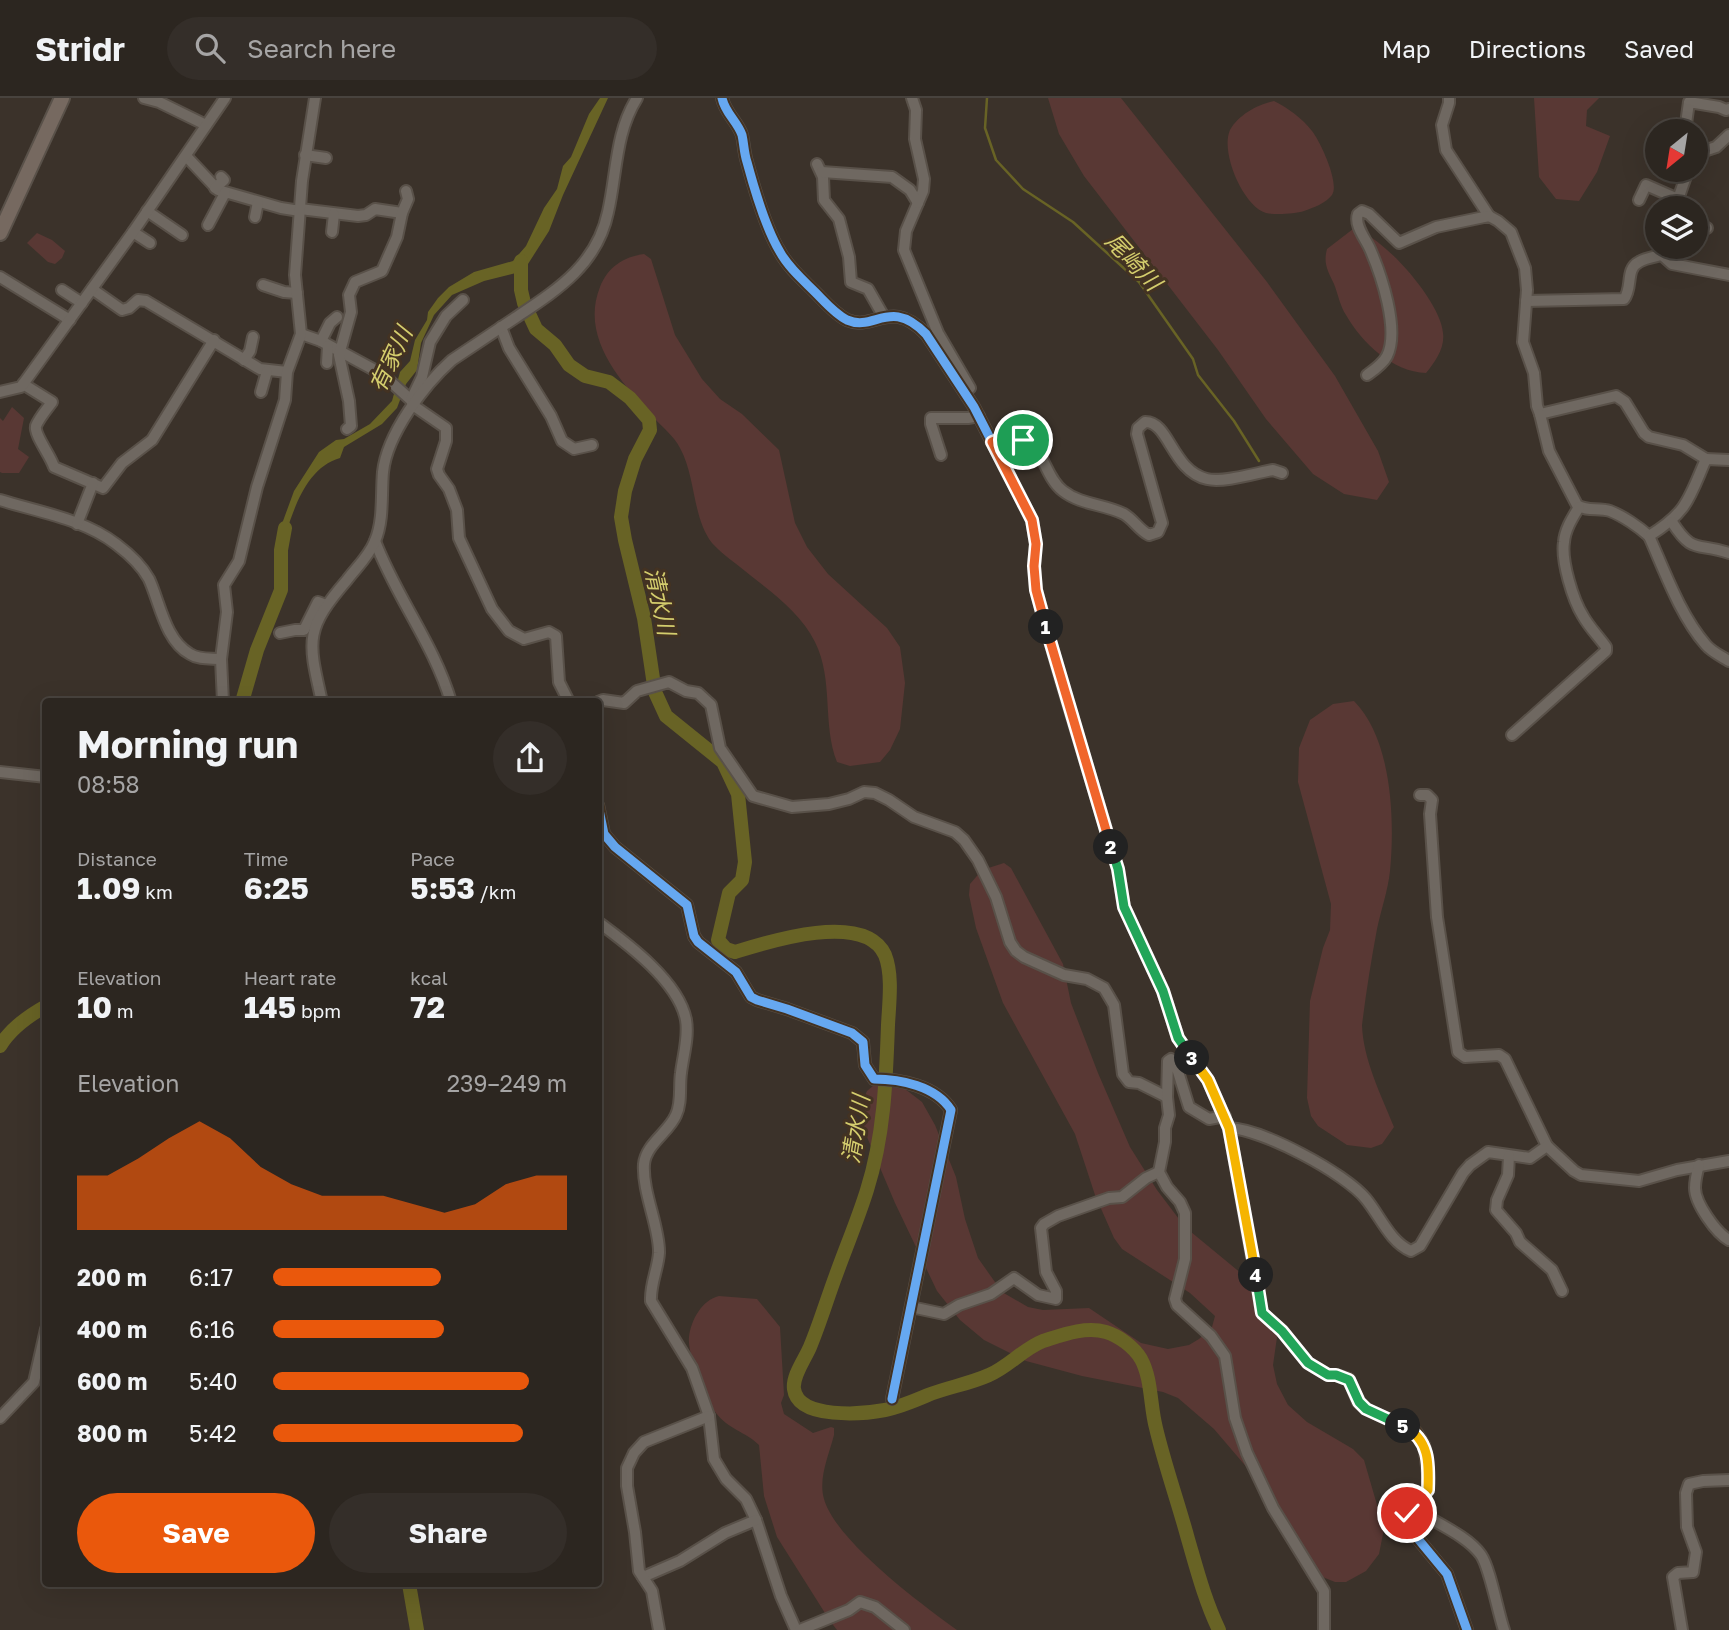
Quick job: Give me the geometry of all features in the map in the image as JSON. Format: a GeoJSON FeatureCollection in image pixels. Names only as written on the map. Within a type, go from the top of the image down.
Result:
{"type":"FeatureCollection","features":[{"type":"Feature","properties":{"kind":"main road"},"geometry":{"type":"LineString","coordinates":[[0,233],[62,98]]}},
{"type":"Feature","properties":{"kind":"street"},"geometry":{"type":"LineString","coordinates":[[144,98],[159,102],[206,125]]}},
{"type":"Feature","properties":{"kind":"street"},"geometry":{"type":"LineString","coordinates":[[0,392],[23,384],[148,211],[225,98]]}},
{"type":"Feature","properties":{"kind":"street"},"geometry":{"type":"LineString","coordinates":[[223,698],[221,659],[227,612],[224,585],[239,561],[257,487],[285,400],[287,372],[301,334],[295,275],[305,156],[315,98]]}},
{"type":"Feature","properties":{"kind":"street"},"geometry":{"type":"LineString","coordinates":[[411,401],[446,366],[578,272],[597,244],[608,211],[619,139],[637,98]]}},
{"type":"Feature","properties":{"kind":"street"},"geometry":{"type":"LineString","coordinates":[[722,98],[742,136],[753,181],[775,243],[786,262],[828,306],[845,319],[861,322],[884,317],[902,317],[926,334],[977,411],[1032,520],[1036,544],[1036,590],[1118,869],[1124,907],[1163,991],[1178,1038],[1208,1080],[1229,1128],[1262,1313],[1282,1331],[1314,1368],[1349,1380],[1359,1402],[1366,1409],[1416,1432],[1424,1445],[1429,1474],[1428,1490],[1407,1513],[1406,1520],[1409,1528],[1447,1574],[1467,1630]]}},
{"type":"Feature","properties":{"kind":"street"},"geometry":{"type":"LineString","coordinates":[[912,98],[916,110],[915,139],[924,179],[904,241],[906,261],[917,278],[938,333],[974,395],[977,411]]}},
{"type":"Feature","properties":{"kind":"street"},"geometry":{"type":"LineString","coordinates":[[1449,98],[1450,103],[1442,125],[1446,150],[1489,216],[1505,225],[1516,241],[1525,268],[1526,301],[1522,342],[1534,373],[1537,406],[1549,451],[1579,507]]}},
{"type":"Feature","properties":{"kind":"street"},"geometry":{"type":"LineString","coordinates":[[1687,119],[1689,100],[1729,109]]}},
{"type":"Feature","properties":{"kind":"street"},"geometry":{"type":"LineString","coordinates":[[1708,150],[1716,147],[1729,135]]}},
{"type":"Feature","properties":{"kind":"street"},"geometry":{"type":"LineString","coordinates":[[186,156],[220,190],[258,202],[334,214],[363,216],[382,208],[402,213]]}},
{"type":"Feature","properties":{"kind":"street"},"geometry":{"type":"LineString","coordinates":[[305,156],[326,158]]}},
{"type":"Feature","properties":{"kind":"street"},"geometry":{"type":"LineString","coordinates":[[884,317],[868,289],[850,282],[849,257],[839,219],[824,200],[819,168],[892,177],[910,190],[918,203]]}},
{"type":"Feature","properties":{"kind":"street"},"geometry":{"type":"LineString","coordinates":[[208,225],[224,180],[221,177]]}},
{"type":"Feature","properties":{"kind":"street"},"geometry":{"type":"LineString","coordinates":[[1639,200],[1646,185],[1663,196]]}},
{"type":"Feature","properties":{"kind":"street"},"geometry":{"type":"LineString","coordinates":[[347,429],[351,426],[350,404],[339,352],[351,312],[349,295],[355,282],[382,271],[397,237],[408,199],[406,191]]}},
{"type":"Feature","properties":{"kind":"street"},"geometry":{"type":"LineString","coordinates":[[255,217],[258,202]]}},
{"type":"Feature","properties":{"kind":"street"},"geometry":{"type":"LineString","coordinates":[[148,211],[182,235]]}},
{"type":"Feature","properties":{"kind":"street"},"geometry":{"type":"LineString","coordinates":[[1367,375],[1387,356],[1391,326],[1371,251],[1357,223],[1359,214],[1362,211],[1369,214],[1399,243],[1436,227],[1489,216]]}},
{"type":"Feature","properties":{"kind":"street"},"geometry":{"type":"LineString","coordinates":[[332,232],[334,214]]}},
{"type":"Feature","properties":{"kind":"street"},"geometry":{"type":"LineString","coordinates":[[133,232],[150,243]]}},
{"type":"Feature","properties":{"kind":"street"},"geometry":{"type":"LineString","coordinates":[[1526,301],[1624,299],[1629,292],[1633,267],[1645,259]]}},
{"type":"Feature","properties":{"kind":"street"},"geometry":{"type":"LineString","coordinates":[[1668,259],[1672,264],[1729,275]]}},
{"type":"Feature","properties":{"kind":"street"},"geometry":{"type":"LineString","coordinates":[[0,277],[70,320]]}},
{"type":"Feature","properties":{"kind":"street"},"geometry":{"type":"LineString","coordinates":[[263,285],[298,298]]}},
{"type":"Feature","properties":{"kind":"street"},"geometry":{"type":"LineString","coordinates":[[92,289],[122,310],[138,300],[146,301],[214,340],[239,361],[267,371],[287,372]]}},
{"type":"Feature","properties":{"kind":"street"},"geometry":{"type":"LineString","coordinates":[[61,290],[82,303]]}},
{"type":"Feature","properties":{"kind":"street"},"geometry":{"type":"LineString","coordinates":[[294,318],[293,310],[298,298]]}},
{"type":"Feature","properties":{"kind":"street"},"geometry":{"type":"LineString","coordinates":[[322,698],[312,654],[313,629],[326,605],[366,557],[375,541],[380,524],[385,458],[422,377],[430,342],[446,316],[463,300]]}},
{"type":"Feature","properties":{"kind":"street"},"geometry":{"type":"LineString","coordinates":[[327,363],[325,343],[330,323],[337,317]]}},
{"type":"Feature","properties":{"kind":"street"},"geometry":{"type":"LineString","coordinates":[[501,327],[509,348],[551,416],[562,441],[574,449],[592,445]]}},
{"type":"Feature","properties":{"kind":"street"},"geometry":{"type":"LineString","coordinates":[[301,334],[325,343],[392,381],[447,431],[437,469],[457,510],[459,538],[492,609],[509,631],[524,639],[549,632],[556,636],[559,682],[567,698]]}},
{"type":"Feature","properties":{"kind":"street"},"geometry":{"type":"LineString","coordinates":[[239,361],[250,351],[253,337]]}},
{"type":"Feature","properties":{"kind":"street"},"geometry":{"type":"LineString","coordinates":[[23,384],[51,402],[36,426],[36,433],[54,467],[103,488],[122,463],[152,440],[214,340]]}},
{"type":"Feature","properties":{"kind":"street"},"geometry":{"type":"LineString","coordinates":[[284,344],[295,350]]}},
{"type":"Feature","properties":{"kind":"street"},"geometry":{"type":"LineString","coordinates":[[261,392],[267,371]]}},
{"type":"Feature","properties":{"kind":"street"},"geometry":{"type":"LineString","coordinates":[[1540,414],[1616,396],[1625,402],[1649,437],[1683,445],[1706,459],[1729,460]]}},
{"type":"Feature","properties":{"kind":"street"},"geometry":{"type":"LineString","coordinates":[[941,455],[930,424],[931,418],[968,418],[977,411]]}},
{"type":"Feature","properties":{"kind":"street"},"geometry":{"type":"LineString","coordinates":[[992,442],[1005,438],[1031,443],[1038,450],[1049,476],[1063,491],[1081,501],[1123,514],[1149,535],[1158,532],[1162,523],[1137,434],[1138,428],[1145,422],[1152,422],[1161,429],[1180,462],[1199,477],[1212,480],[1273,470],[1282,473]]}},
{"type":"Feature","properties":{"kind":"street"},"geometry":{"type":"LineString","coordinates":[[1649,536],[1672,522],[1685,508],[1706,459]]}},
{"type":"Feature","properties":{"kind":"street"},"geometry":{"type":"LineString","coordinates":[[77,524],[93,483]]}},
{"type":"Feature","properties":{"kind":"street"},"geometry":{"type":"LineString","coordinates":[[0,500],[77,524],[116,543],[148,577],[169,629],[183,649],[197,657],[221,659]]}},
{"type":"Feature","properties":{"kind":"street"},"geometry":{"type":"LineString","coordinates":[[1579,507],[1610,511],[1649,536],[1698,633],[1707,646],[1729,661]]}},
{"type":"Feature","properties":{"kind":"street"},"geometry":{"type":"LineString","coordinates":[[1512,735],[1606,651],[1578,605],[1564,557],[1563,542],[1579,507]]}},
{"type":"Feature","properties":{"kind":"street"},"geometry":{"type":"LineString","coordinates":[[1672,522],[1686,541],[1699,547],[1729,553]]}},
{"type":"Feature","properties":{"kind":"street"},"geometry":{"type":"LineString","coordinates":[[375,541],[391,579],[437,663],[450,698]]}},
{"type":"Feature","properties":{"kind":"street"},"geometry":{"type":"LineString","coordinates":[[280,634],[304,630],[318,603],[326,605]]}},
{"type":"Feature","properties":{"kind":"street"},"geometry":{"type":"LineString","coordinates":[[602,700],[624,704],[637,691],[666,682],[698,693],[711,705],[720,748],[753,796],[792,807],[829,804],[864,792],[875,793],[914,817],[955,832],[978,860],[996,897],[1010,942],[1016,951],[1063,975],[1087,979],[1104,988],[1114,1005],[1123,1074],[1129,1082],[1139,1083],[1167,1097]]}},
{"type":"Feature","properties":{"kind":"street"},"geometry":{"type":"LineString","coordinates":[[0,772],[42,777]]}},
{"type":"Feature","properties":{"kind":"street"},"geometry":{"type":"LineString","coordinates":[[1420,795],[1427,795],[1432,800],[1430,814],[1437,917],[1458,1052],[1465,1057],[1499,1055],[1505,1059],[1547,1141],[1547,1146],[1581,1175],[1639,1181],[1699,1165],[1729,1161]]}},
{"type":"Feature","properties":{"kind":"street"},"geometry":{"type":"LineString","coordinates":[[602,826],[610,841],[639,869],[669,888],[687,905],[694,936],[698,942],[736,972],[751,997],[859,1038],[863,1042],[865,1065],[874,1079],[891,1079],[924,1089],[951,1111],[892,1399]]}},
{"type":"Feature","properties":{"kind":"street"},"geometry":{"type":"LineString","coordinates":[[602,925],[629,946],[665,982],[677,996],[686,1020],[687,1030],[678,1088],[679,1108],[671,1125],[650,1149],[644,1164],[649,1207],[659,1252],[650,1293],[653,1308],[678,1342],[692,1367],[709,1416],[714,1459],[719,1470],[746,1499],[756,1520],[781,1596],[798,1630],[849,1610],[860,1602],[875,1607],[904,1630]]}},
{"type":"Feature","properties":{"kind":"street"},"geometry":{"type":"LineString","coordinates":[[1225,1116],[1209,1119],[1189,1107],[1175,1062],[1171,1059],[1167,1064],[1169,1115],[1164,1128],[1165,1142],[1159,1172],[1185,1213],[1185,1259],[1183,1274],[1176,1291],[1177,1305],[1211,1336],[1225,1356],[1235,1418],[1259,1480],[1324,1591],[1324,1630]]}},
{"type":"Feature","properties":{"kind":"street"},"geometry":{"type":"LineString","coordinates":[[1229,1128],[1252,1131],[1268,1138],[1321,1165],[1350,1184],[1365,1198],[1393,1237],[1411,1251],[1420,1246],[1470,1165],[1488,1152],[1530,1158],[1547,1146]]}},
{"type":"Feature","properties":{"kind":"street"},"geometry":{"type":"LineString","coordinates":[[1509,1156],[1508,1175],[1496,1200],[1496,1210],[1516,1233],[1520,1242],[1552,1270],[1562,1291]]}},
{"type":"Feature","properties":{"kind":"street"},"geometry":{"type":"LineString","coordinates":[[1699,1165],[1696,1193],[1714,1227],[1729,1240]]}},
{"type":"Feature","properties":{"kind":"street"},"geometry":{"type":"LineString","coordinates":[[911,1307],[944,1314],[959,1305],[991,1294],[1014,1278],[1038,1295],[1056,1299],[1056,1291],[1046,1272],[1041,1228],[1044,1224],[1058,1216],[1109,1198],[1122,1197],[1146,1178],[1159,1172]]}},
{"type":"Feature","properties":{"kind":"street"},"geometry":{"type":"LineString","coordinates":[[0,1418],[34,1382],[42,1347]]}},
{"type":"Feature","properties":{"kind":"street"},"geometry":{"type":"LineString","coordinates":[[659,1630],[652,1591],[639,1571],[626,1486],[630,1460],[638,1447],[652,1438],[709,1416]]}},
{"type":"Feature","properties":{"kind":"street"},"geometry":{"type":"LineString","coordinates":[[1682,1630],[1673,1577],[1678,1573],[1693,1572],[1696,1552],[1687,1527],[1686,1493],[1689,1484],[1729,1480]]}},
{"type":"Feature","properties":{"kind":"street"},"geometry":{"type":"LineString","coordinates":[[1413,1508],[1432,1522],[1454,1532],[1481,1556],[1504,1630]]}},
{"type":"Feature","properties":{"kind":"street"},"geometry":{"type":"LineString","coordinates":[[643,1577],[680,1561],[725,1532],[756,1520]]}},
{"type":"Feature","properties":{"kind":"shaded area"},"geometry":{"type":"Polygon","coordinates":[[[600,98],[608,98],[549,231],[528,264],[516,273],[484,281],[452,295],[434,315],[421,343],[417,370],[406,384],[397,408],[382,424],[344,447],[340,458],[327,464],[307,484],[294,511],[280,552],[283,521],[294,491],[319,452],[336,440],[344,439],[370,424],[392,401],[400,372],[410,361],[415,340],[427,320],[428,312],[449,287],[474,272],[513,261],[526,246],[544,208],[557,189],[563,166],[571,157],[589,114],[600,98]]]}},
{"type":"Feature","properties":{"kind":"shaded area"},"geometry":{"type":"Polygon","coordinates":[[[1048,98],[1121,98],[1267,282],[1335,376],[1378,451],[1389,482],[1377,500],[1344,494],[1313,474],[1266,419],[1218,350],[1084,176],[1059,134],[1048,98]]]}},
{"type":"Feature","properties":{"kind":"shaded area"},"geometry":{"type":"Polygon","coordinates":[[[1534,98],[1599,98],[1587,110],[1586,126],[1610,136],[1597,172],[1579,201],[1556,199],[1539,177],[1534,98]]]}},
{"type":"Feature","properties":{"kind":"shaded area"},"geometry":{"type":"Polygon","coordinates":[[[1274,101],[1294,114],[1312,131],[1331,172],[1334,189],[1332,195],[1319,205],[1300,212],[1270,214],[1257,208],[1242,189],[1231,164],[1228,151],[1230,130],[1249,111],[1274,101]]]}},
{"type":"Feature","properties":{"kind":"shaded area"},"geometry":{"type":"Polygon","coordinates":[[[1353,229],[1379,243],[1394,256],[1422,288],[1440,320],[1442,344],[1439,354],[1426,373],[1390,362],[1361,336],[1344,311],[1327,267],[1326,254],[1327,249],[1353,229]]]}},
{"type":"Feature","properties":{"kind":"shaded area"},"geometry":{"type":"Polygon","coordinates":[[[37,233],[52,240],[65,251],[55,264],[48,262],[27,243],[37,233]]]}},
{"type":"Feature","properties":{"kind":"shaded area"},"geometry":{"type":"Polygon","coordinates":[[[644,254],[651,259],[675,335],[702,379],[720,399],[742,414],[779,450],[795,523],[807,547],[828,574],[887,628],[900,647],[905,683],[900,729],[890,750],[880,762],[850,766],[837,762],[830,733],[824,671],[821,657],[809,631],[792,610],[712,543],[701,521],[689,471],[680,448],[628,388],[606,357],[595,323],[595,305],[600,287],[617,264],[644,254]]]}},
{"type":"Feature","properties":{"kind":"shaded area"},"geometry":{"type":"Polygon","coordinates":[[[12,407],[24,418],[18,449],[29,457],[19,473],[2,473],[0,418],[3,421],[12,407]]]}},
{"type":"Feature","properties":{"kind":"shaded area"},"geometry":{"type":"Polygon","coordinates":[[[1354,701],[1367,717],[1383,758],[1392,828],[1389,878],[1377,929],[1362,1025],[1369,1064],[1394,1127],[1382,1144],[1371,1148],[1347,1145],[1318,1126],[1311,1116],[1307,1098],[1310,1001],[1330,930],[1331,904],[1298,782],[1299,748],[1310,720],[1333,704],[1354,701]]]}},
{"type":"Feature","properties":{"kind":"shaded area"},"geometry":{"type":"Polygon","coordinates":[[[1004,863],[1011,868],[1063,964],[1071,1003],[1130,1147],[1157,1190],[1185,1227],[1242,1274],[1272,1315],[1278,1330],[1273,1365],[1277,1384],[1288,1405],[1307,1422],[1353,1449],[1364,1460],[1384,1529],[1379,1554],[1366,1571],[1346,1582],[1335,1582],[1320,1576],[1249,1470],[1214,1429],[1178,1398],[1163,1392],[1082,1376],[1026,1361],[984,1340],[960,1320],[937,1291],[895,1203],[864,1130],[862,1102],[867,1091],[874,1085],[905,1089],[922,1102],[935,1125],[956,1177],[965,1219],[978,1258],[1002,1292],[1028,1307],[1043,1310],[1089,1308],[1141,1343],[1168,1349],[1189,1345],[1212,1327],[1215,1316],[1190,1293],[1122,1249],[1114,1238],[1095,1195],[1075,1134],[1003,1003],[976,928],[969,895],[970,884],[982,870],[1004,863]]]}},
{"type":"Feature","properties":{"kind":"shaded area"},"geometry":{"type":"Polygon","coordinates":[[[719,1296],[757,1299],[780,1327],[784,1395],[781,1403],[784,1414],[813,1433],[834,1428],[822,1483],[824,1499],[832,1516],[862,1552],[957,1630],[837,1630],[830,1621],[777,1537],[764,1496],[759,1445],[721,1418],[707,1398],[698,1376],[689,1345],[690,1331],[703,1306],[719,1296]]]}},
{"type":"Feature","properties":{"kind":"waterway","name":"尾崎川"},"geometry":{"type":"LineString","coordinates":[[987,98],[985,128],[996,160],[1023,189],[1073,222],[1139,282],[1193,359],[1198,375],[1234,421],[1259,461]]}},
{"type":"Feature","properties":{"kind":"waterway","name":"清水川"},"geometry":{"type":"LineString","coordinates":[[521,261],[521,290],[536,329],[555,345],[569,365],[585,376],[609,382],[630,398],[649,420],[650,430],[635,459],[625,491],[621,517],[644,618],[655,692],[666,716],[723,762],[738,794],[745,862],[742,880],[729,893],[718,940],[726,949],[735,952],[816,933],[858,934],[874,942],[885,955],[889,971],[883,1109],[873,1170],[814,1338],[795,1379],[794,1389],[798,1399],[807,1406],[833,1413],[885,1410],[989,1375],[1036,1344],[1050,1339],[1090,1330],[1116,1336],[1134,1350],[1145,1367],[1163,1456],[1202,1585],[1219,1630]]}},
{"type":"Feature","properties":{"kind":"waterway","name":"有家川"},"geometry":{"type":"LineString","coordinates":[[243,698],[257,650],[281,590],[281,550],[285,528]]}},
{"type":"Feature","properties":{"kind":"waterway","name":"有家川"},"geometry":{"type":"LineString","coordinates":[[0,1046],[20,1023],[42,1008]]}},
{"type":"Feature","properties":{"kind":"waterway"},"geometry":{"type":"LineString","coordinates":[[410,1587],[417,1630]]}},
{"type":"Feature","properties":{"kind":"cycle path"},"geometry":{"type":"LineString","coordinates":[[722,98],[742,135],[746,159],[761,208],[775,243],[787,263],[830,308],[847,320],[857,323],[893,316],[913,323],[926,334],[974,407],[1032,520],[1036,544],[1036,590],[1118,869],[1124,907],[1163,991],[1178,1038],[1208,1080],[1229,1128],[1262,1313],[1282,1331],[1308,1363],[1328,1375],[1349,1379],[1358,1402],[1366,1409],[1416,1432],[1424,1445],[1428,1490],[1410,1512],[1409,1528],[1447,1574],[1467,1630]]}},
{"type":"Feature","properties":{"kind":"cycle path"},"geometry":{"type":"LineString","coordinates":[[602,824],[604,834],[615,847],[687,905],[694,936],[698,942],[736,972],[751,997],[852,1033],[863,1042],[865,1065],[874,1079],[895,1080],[927,1090],[951,1110],[892,1399]]}},
{"type":"Feature","properties":{"kind":"route"},"geometry":{"type":"LineString","coordinates":[[1023,440],[1003,438],[992,442],[1032,520],[1036,544],[1036,590],[1095,799],[1118,869],[1124,907],[1163,991],[1178,1038],[1208,1080],[1229,1128],[1262,1313],[1282,1331],[1308,1363],[1328,1375],[1349,1380],[1359,1402],[1366,1409],[1416,1432],[1424,1445],[1429,1474],[1428,1490],[1407,1513]]}}]}
